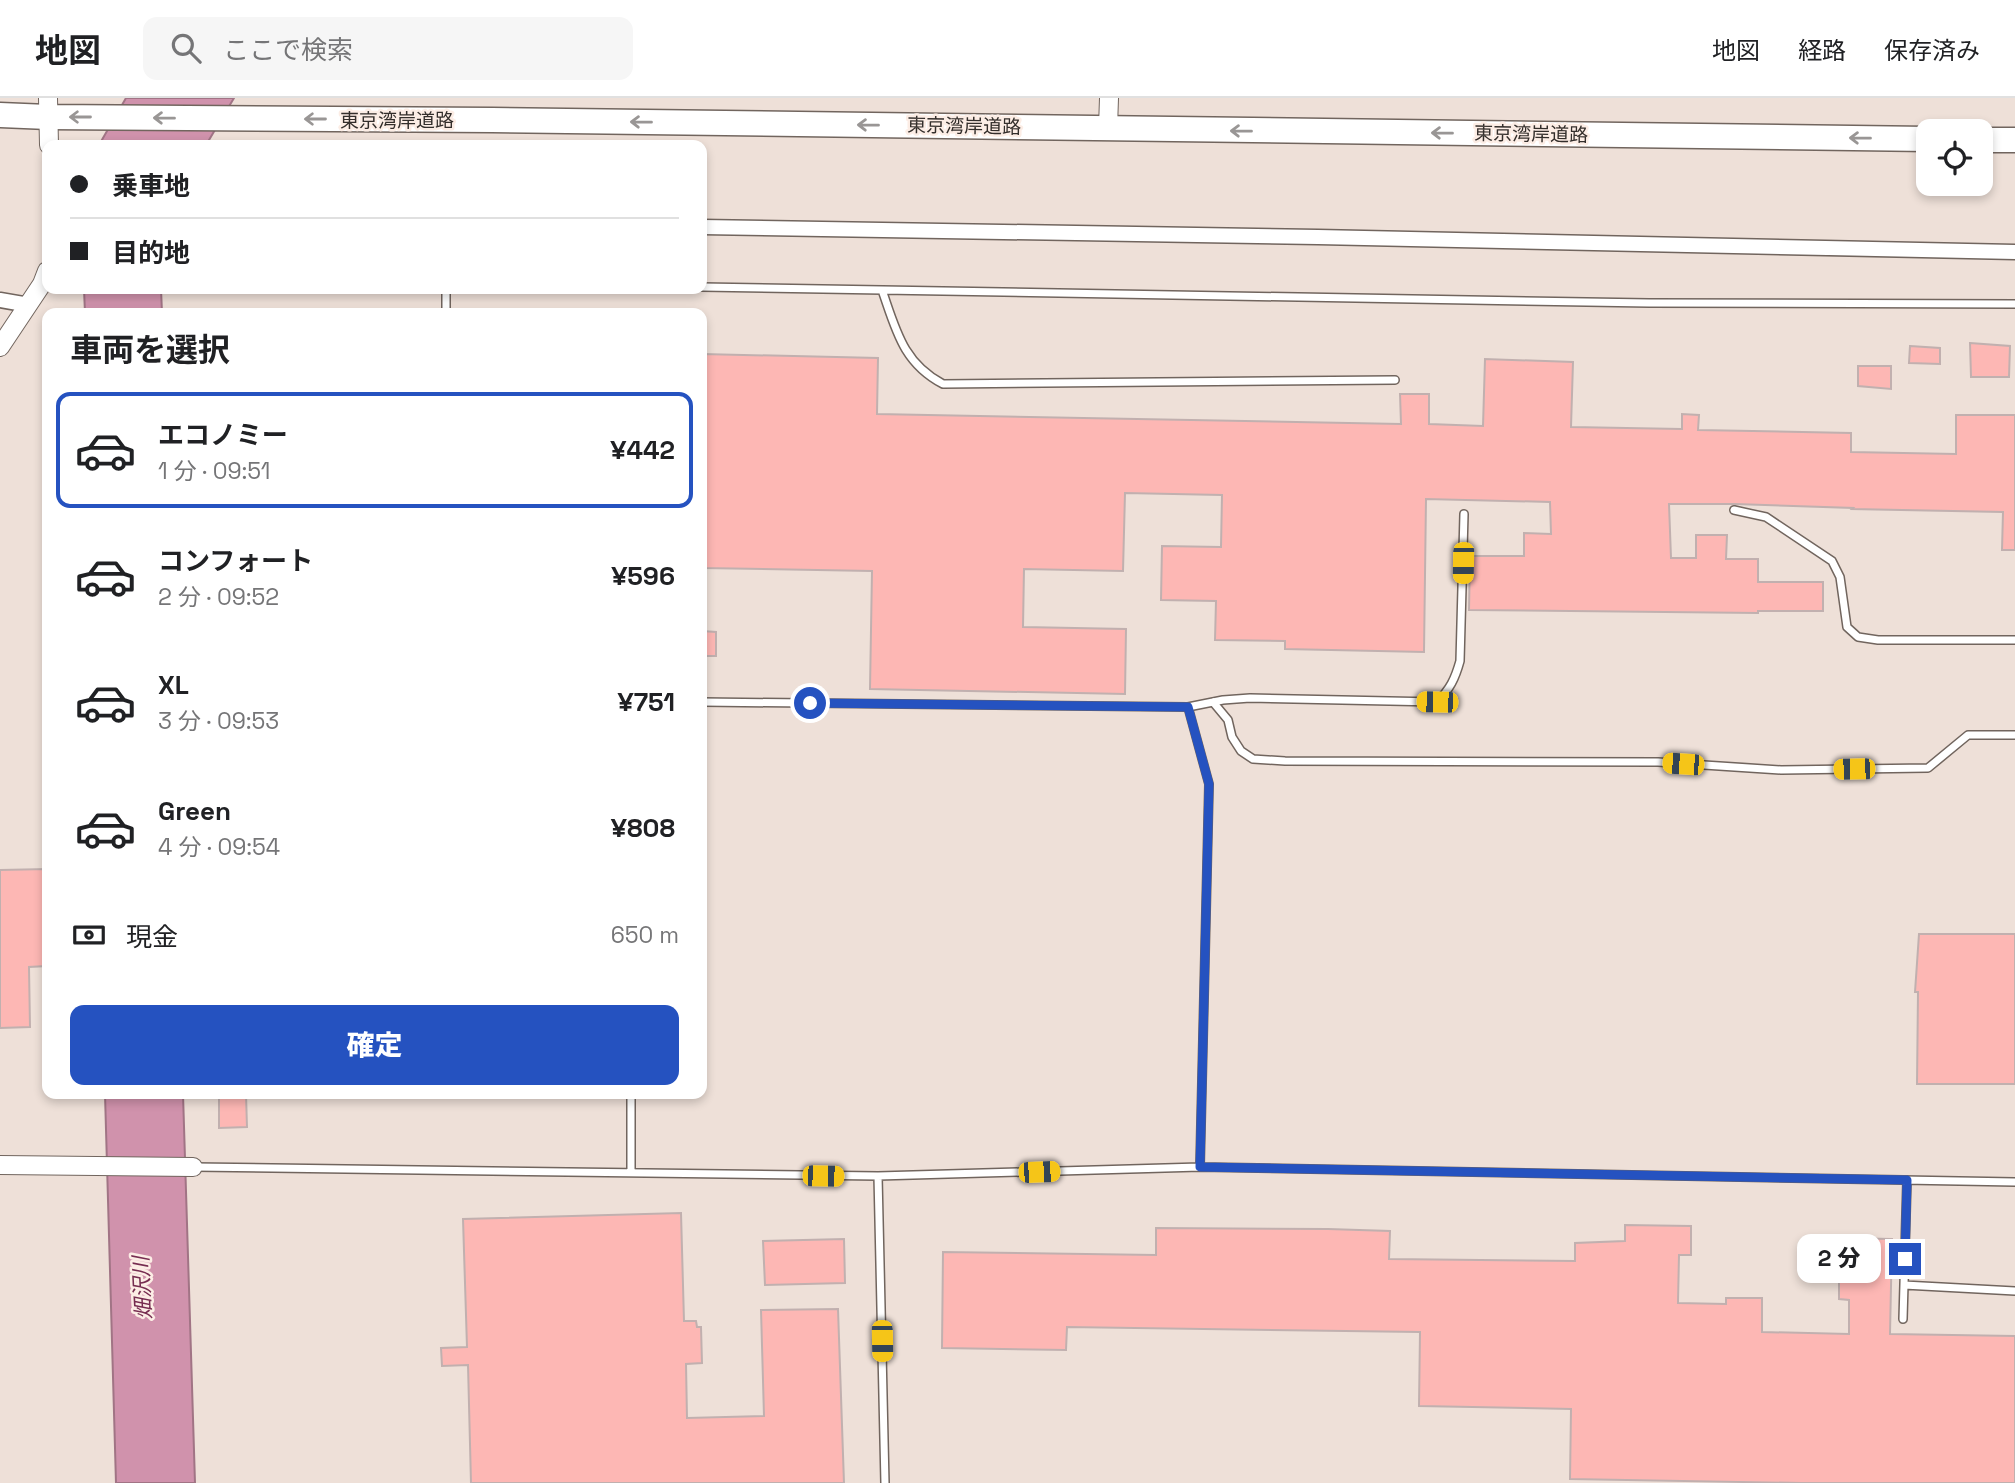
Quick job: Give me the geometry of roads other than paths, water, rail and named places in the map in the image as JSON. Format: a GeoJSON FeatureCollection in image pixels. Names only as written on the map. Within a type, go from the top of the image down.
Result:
{"type":"FeatureCollection","features":[{"type":"Feature","properties":{"kind":"highway","name":"東京湾岸道路"},"geometry":{"type":"LineString","coordinates":[[0,115],[48,108],[111,117],[216,119],[492,120],[1916,139]]}},
{"type":"Feature","properties":{"kind":"highway"},"geometry":{"type":"LineString","coordinates":[[1993,140],[2015,141]]}},
{"type":"Feature","properties":{"kind":"street"},"geometry":{"type":"LineString","coordinates":[[1108,128],[1109,98]]}},
{"type":"Feature","properties":{"kind":"street"},"geometry":{"type":"LineString","coordinates":[[48,108],[49,140]]}},
{"type":"Feature","properties":{"kind":"street"},"geometry":{"type":"LineString","coordinates":[[707,227],[1304,236],[2015,252]]}},
{"type":"Feature","properties":{"kind":"street"},"geometry":{"type":"LineString","coordinates":[[0,347],[42,284]]}},
{"type":"Feature","properties":{"kind":"street"},"geometry":{"type":"LineString","coordinates":[[0,300],[29,305]]}},
{"type":"Feature","properties":{"kind":"street"},"geometry":{"type":"LineString","coordinates":[[0,1165],[193,1167]]}},
{"type":"Feature","properties":{"kind":"lane"},"geometry":{"type":"LineString","coordinates":[[707,287],[1663,303],[2015,304]]}},
{"type":"Feature","properties":{"kind":"lane"},"geometry":{"type":"LineString","coordinates":[[883,290],[906,353],[931,378],[943,384],[1395,380]]}},
{"type":"Feature","properties":{"kind":"lane"},"geometry":{"type":"LineString","coordinates":[[1734,510],[1766,517],[1832,561],[1840,577],[1847,627],[1858,637],[1878,640],[2015,640]]}},
{"type":"Feature","properties":{"kind":"lane"},"geometry":{"type":"LineString","coordinates":[[707,702],[1188,707],[1250,698],[1437,702],[1455,680],[1460,662],[1464,514]]}},
{"type":"Feature","properties":{"kind":"lane"},"geometry":{"type":"LineString","coordinates":[[1213,702],[1228,720],[1232,737],[1241,751],[1253,759],[1285,761],[1658,762],[1781,770],[1928,768],[1968,735],[2015,735]]}},
{"type":"Feature","properties":{"kind":"lane"},"geometry":{"type":"LineString","coordinates":[[1188,707],[1209,784],[1200,1167]]}},
{"type":"Feature","properties":{"kind":"lane"},"geometry":{"type":"LineString","coordinates":[[631,1099],[631,1173]]}},
{"type":"Feature","properties":{"kind":"lane"},"geometry":{"type":"LineString","coordinates":[[193,1167],[878,1176],[1200,1167],[2015,1182]]}},
{"type":"Feature","properties":{"kind":"lane"},"geometry":{"type":"LineString","coordinates":[[878,1176],[886,1483]]}},
{"type":"Feature","properties":{"kind":"lane"},"geometry":{"type":"LineString","coordinates":[[1903,1320],[1907,1180]]}},
{"type":"Feature","properties":{"kind":"lane"},"geometry":{"type":"LineString","coordinates":[[1904,1285],[2015,1291]]}},
{"type":"Feature","properties":{"kind":"water"},"geometry":{"type":"Polygon","coordinates":[[[126,98],[234,98],[209,140],[102,140],[126,98]]]}},
{"type":"Feature","properties":{"kind":"water"},"geometry":{"type":"Polygon","coordinates":[[[84,294],[161,294],[162,308],[85,308],[84,294]]]}},
{"type":"Feature","properties":{"kind":"water","name":"畑沢川"},"geometry":{"type":"Polygon","coordinates":[[[105,1099],[183,1099],[195,1483],[116,1483],[105,1099]]]}}]}
